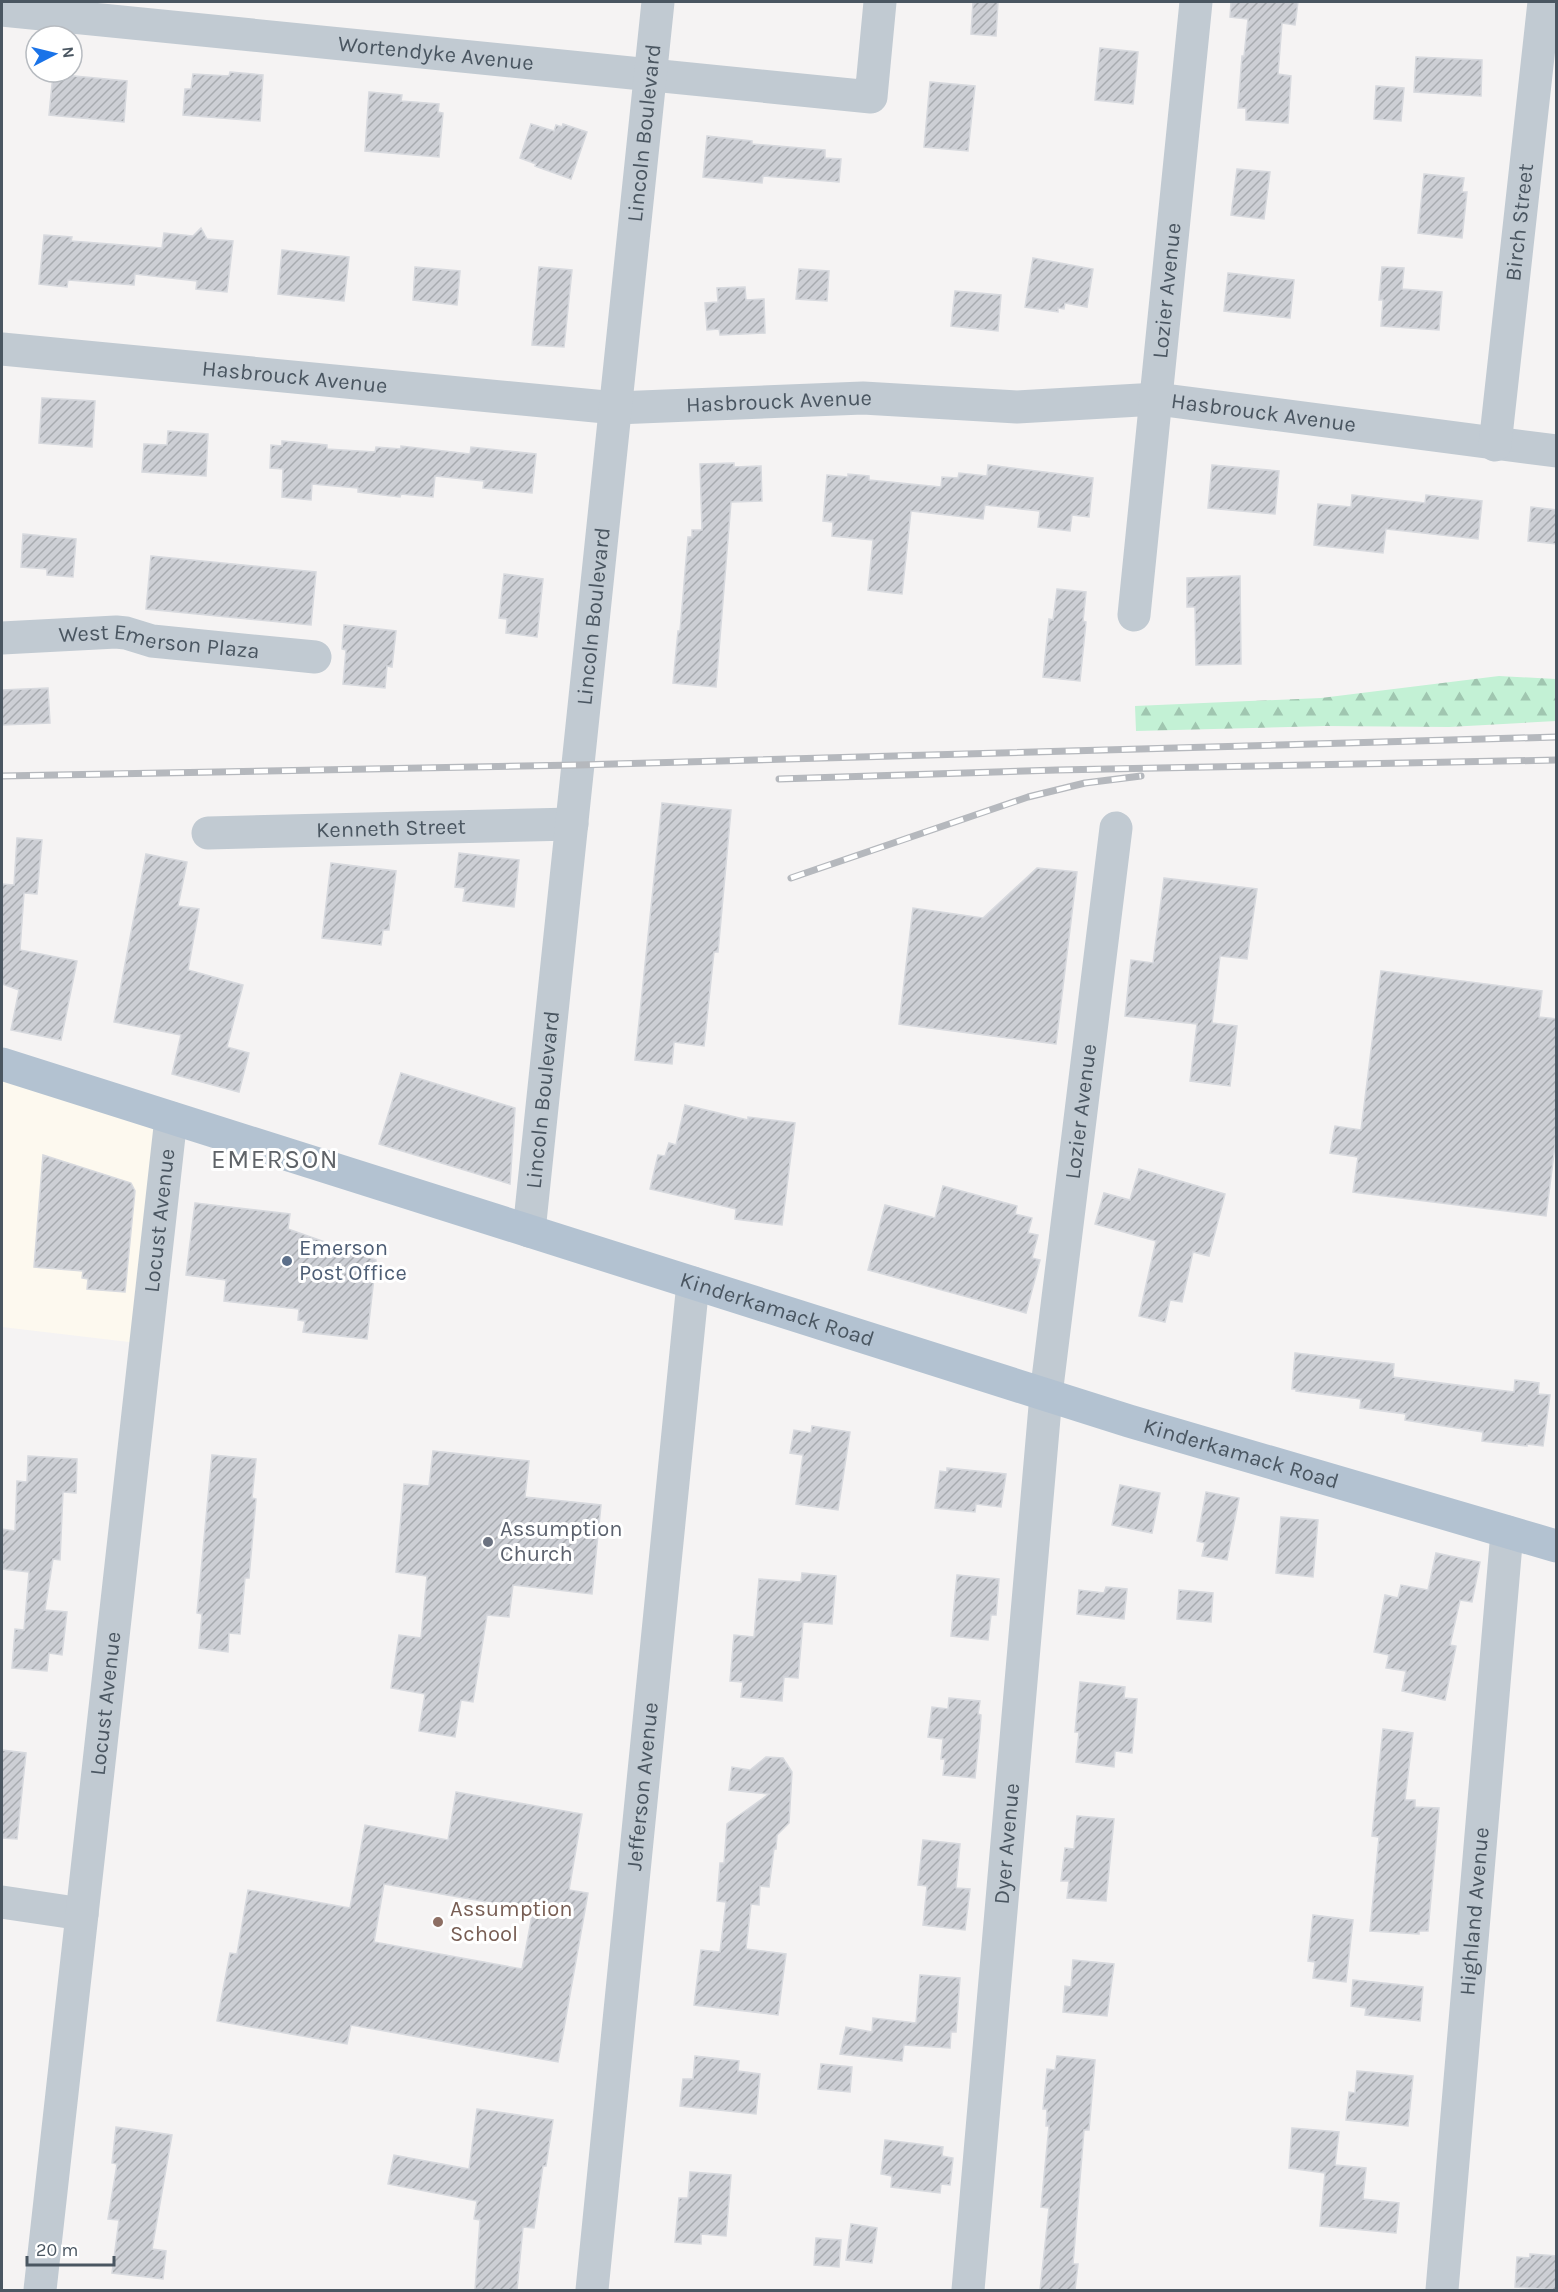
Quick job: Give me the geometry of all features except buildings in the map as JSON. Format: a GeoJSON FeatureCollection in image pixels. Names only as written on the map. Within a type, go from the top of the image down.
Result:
{"type":"FeatureCollection","features":[{"type":"Feature","properties":{"kind":"main road","name":"Kinderkamack Road"},"geometry":{"type":"LineString","coordinates":[[2,1064],[1129,1422],[1557,1546]]}},
{"type":"Feature","properties":{"kind":"street","name":"Lincoln Boulevard"},"geometry":{"type":"LineString","coordinates":[[529,1231],[658,2]]}},
{"type":"Feature","properties":{"kind":"street","name":"Wortendyke Avenue"},"geometry":{"type":"LineString","coordinates":[[2,10],[871,97],[880,2]]}},
{"type":"Feature","properties":{"kind":"street","name":"Lozier Avenue"},"geometry":{"type":"LineString","coordinates":[[1134,615],[1196,2]]}},
{"type":"Feature","properties":{"kind":"street","name":"Birch Street"},"geometry":{"type":"LineString","coordinates":[[1495,445],[1544,2]]}},
{"type":"Feature","properties":{"kind":"street","name":"Hasbrouck Avenue"},"geometry":{"type":"LineString","coordinates":[[2,349],[616,408],[863,398],[1017,407],[1157,399],[1495,445],[1557,451]]}},
{"type":"Feature","properties":{"kind":"street","name":"West Emerson Plaza"},"geometry":{"type":"LineString","coordinates":[[2,638],[116,632],[152,641],[315,657]]}},
{"type":"Feature","properties":{"kind":"street","name":"Kenneth Street"},"geometry":{"type":"LineString","coordinates":[[208,833],[572,824]]}},
{"type":"Feature","properties":{"kind":"street","name":"Lozier Avenue"},"geometry":{"type":"LineString","coordinates":[[1046,1395],[1116,828]]}},
{"type":"Feature","properties":{"kind":"street","name":"Locust Avenue"},"geometry":{"type":"LineString","coordinates":[[40,2290],[171,1118]]}},
{"type":"Feature","properties":{"kind":"street","name":"Jefferson Avenue"},"geometry":{"type":"LineString","coordinates":[[592,2290],[693,1283]]}},
{"type":"Feature","properties":{"kind":"street","name":"Dyer Avenue"},"geometry":{"type":"LineString","coordinates":[[968,2290],[1046,1395]]}},
{"type":"Feature","properties":{"kind":"street","name":"Highland Avenue"},"geometry":{"type":"LineString","coordinates":[[1442,2290],[1507,1532]]}},
{"type":"Feature","properties":{"kind":"street"},"geometry":{"type":"LineString","coordinates":[[2,1902],[82,1914]]}},
{"type":"Feature","properties":{"kind":"shaded area"},"geometry":{"type":"Polygon","coordinates":[[[2,1064],[171,1118],[146,1344],[2,1327],[2,1064]]]}},
{"type":"Feature","properties":{"kind":"green space"},"geometry":{"type":"Polygon","coordinates":[[[1499,676],[1556,679],[1556,721],[1449,727],[1325,726],[1136,731],[1135,706],[1321,698],[1499,676]]]}},
{"type":"Feature","properties":{"kind":"railway"},"geometry":{"type":"LineString","coordinates":[[2,776],[578,765],[1556,737]]}},
{"type":"Feature","properties":{"kind":"railway"},"geometry":{"type":"LineString","coordinates":[[779,779],[1057,770],[1556,760]]}},
{"type":"Feature","properties":{"kind":"railway"},"geometry":{"type":"LineString","coordinates":[[791,878],[1028,797],[1085,783],[1141,776]]}},
{"type":"Feature","properties":{"kind":"place","name":"Emerson Post Office"},"geometry":{"type":"Point","coordinates":[287,1261]}},
{"type":"Feature","properties":{"kind":"place","name":"Assumption Church"},"geometry":{"type":"Point","coordinates":[488,1542]}},
{"type":"Feature","properties":{"kind":"place","name":"Assumption School"},"geometry":{"type":"Point","coordinates":[438,1922]}},
{"type":"Feature","properties":{"kind":"district","name":"EMERSON"},"geometry":{"type":"Point","coordinates":[275,1159]}}]}
